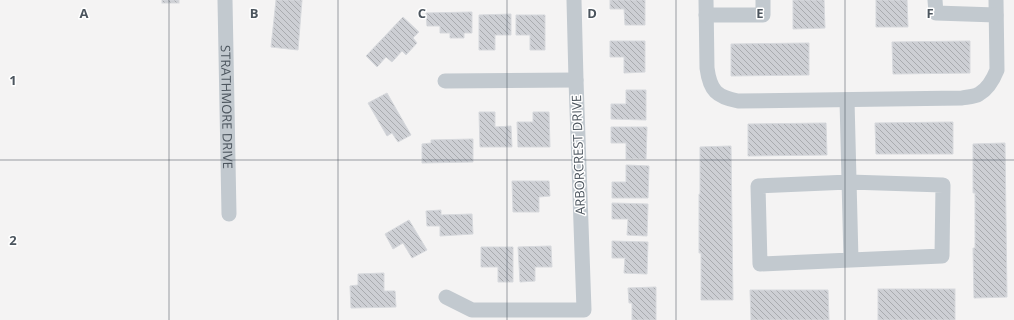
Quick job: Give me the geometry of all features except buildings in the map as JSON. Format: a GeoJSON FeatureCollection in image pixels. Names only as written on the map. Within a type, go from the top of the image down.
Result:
{"type":"FeatureCollection","features":[{"type":"Feature","properties":{"kind":"street","name":"STRATHMORE DRIVE"},"geometry":{"type":"LineString","coordinates":[[225,0],[229,214]]}},
{"type":"Feature","properties":{"kind":"street","name":"ARBORCREST DRIVE"},"geometry":{"type":"LineString","coordinates":[[446,297],[472,310],[584,310],[574,0]]}},
{"type":"Feature","properties":{"kind":"street"},"geometry":{"type":"LineString","coordinates":[[763,0],[763,15],[706,7],[708,79],[716,93],[726,98],[738,101],[847,100],[962,98],[978,95],[993,80],[997,70],[996,7],[936,13],[936,0]]}},
{"type":"Feature","properties":{"kind":"street"},"geometry":{"type":"LineString","coordinates":[[445,81],[576,80]]}},
{"type":"Feature","properties":{"kind":"street"},"geometry":{"type":"LineString","coordinates":[[847,100],[851,260]]}},
{"type":"Feature","properties":{"kind":"street"},"geometry":{"type":"LineString","coordinates":[[849,182],[943,185],[942,256],[851,260],[760,264],[758,186],[849,182]]}}]}
